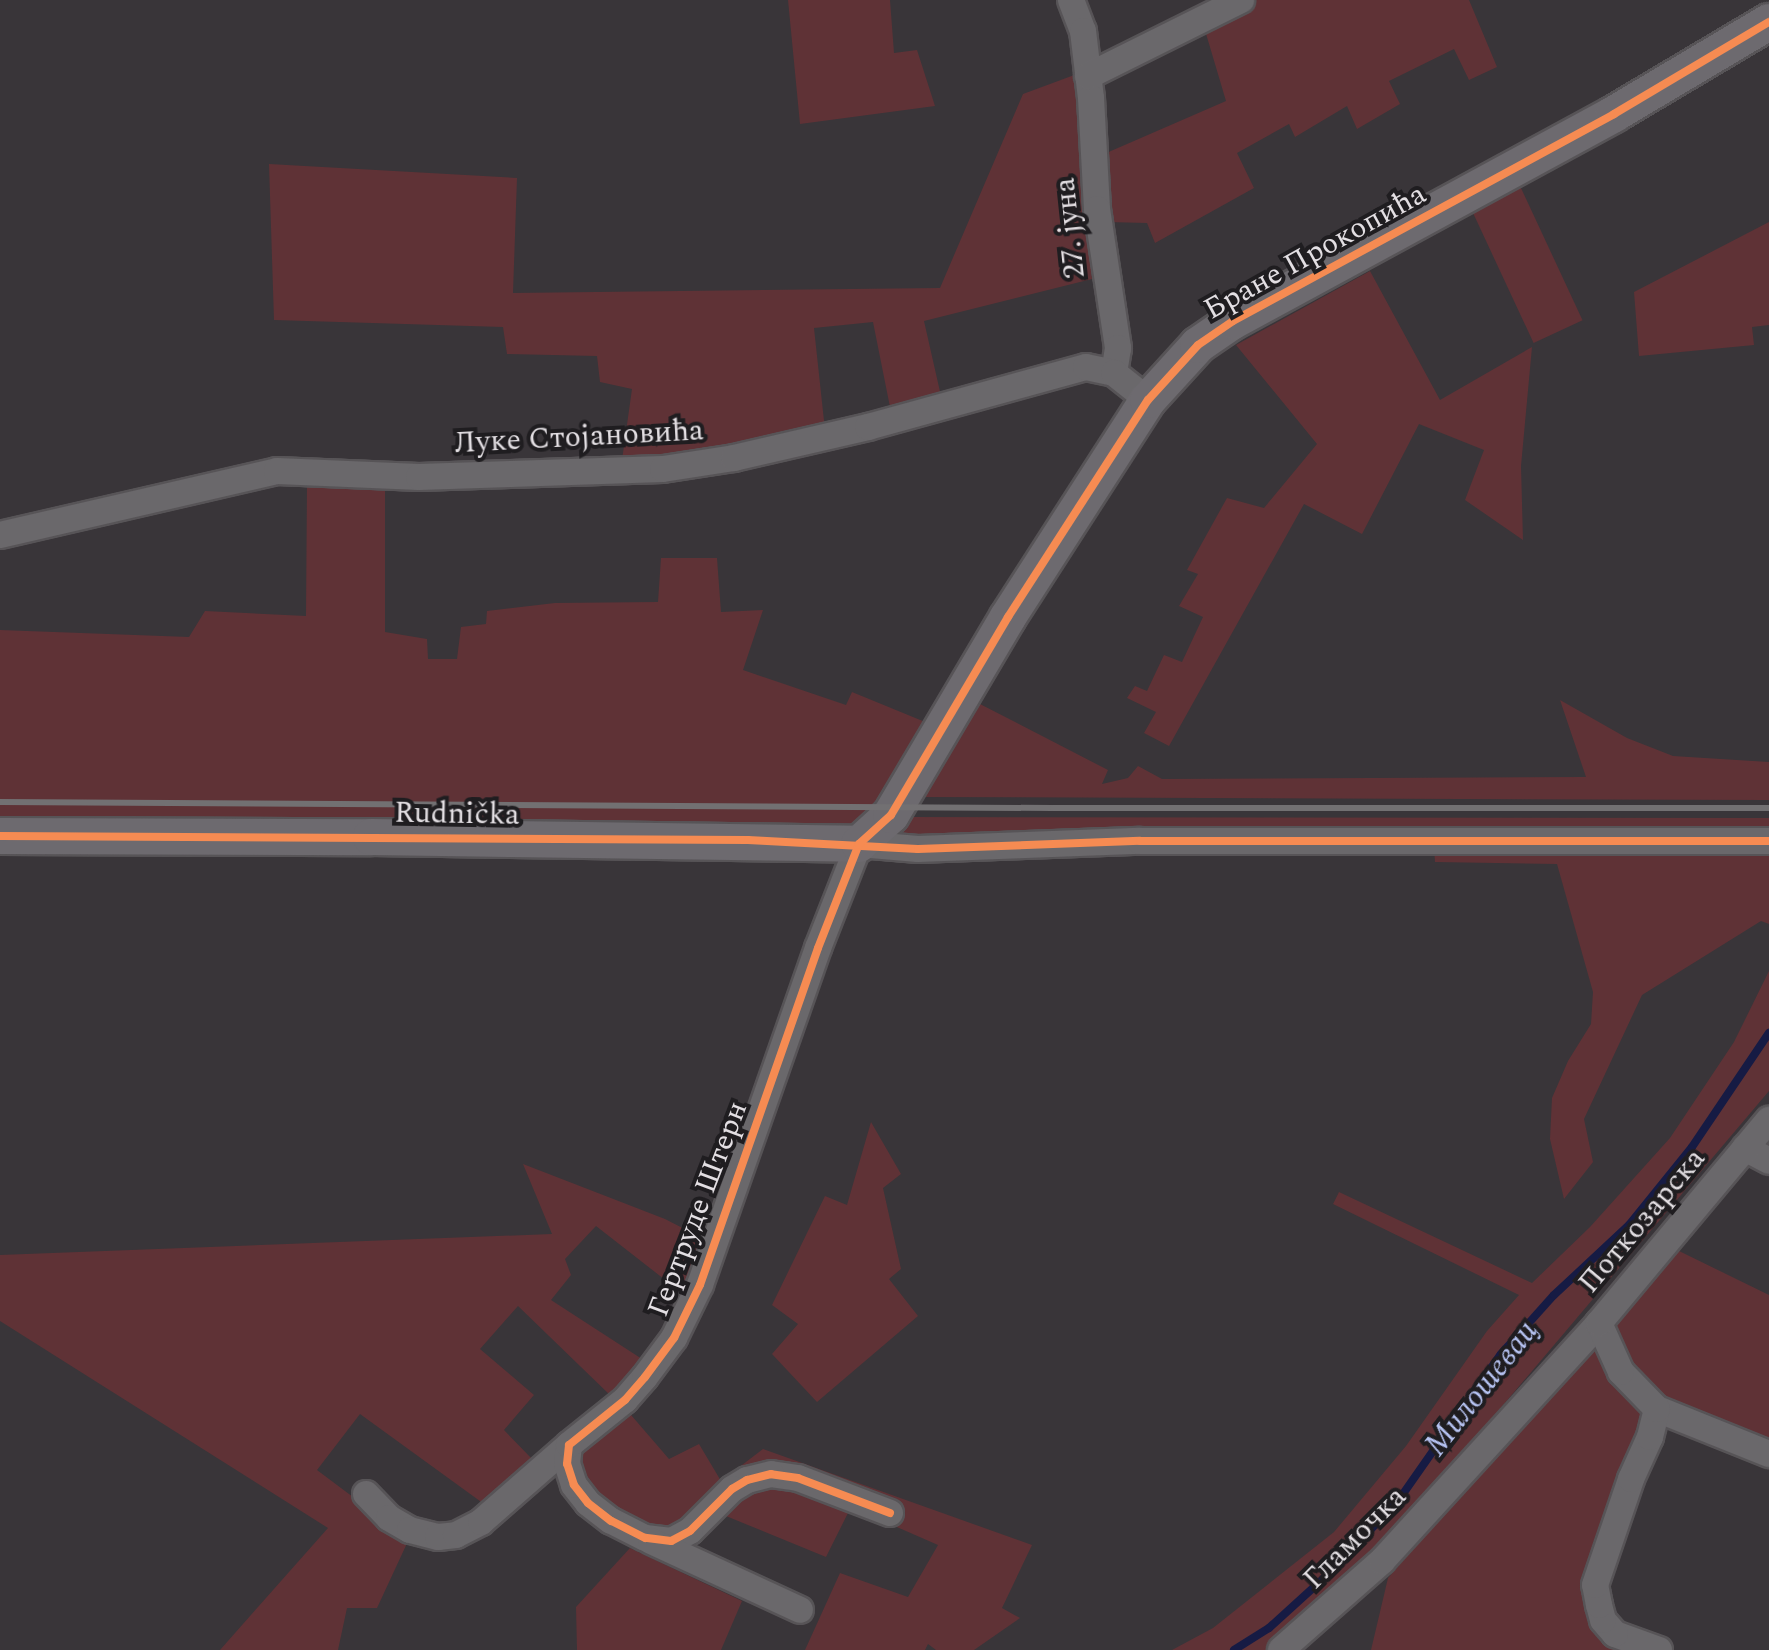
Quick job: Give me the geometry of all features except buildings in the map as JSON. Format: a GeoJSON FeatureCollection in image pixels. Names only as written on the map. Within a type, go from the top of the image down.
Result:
{"type":"FeatureCollection","features":[{"type":"Feature","properties":{"kind":"street","name":"27. јуна"},"geometry":{"type":"LineString","coordinates":[[1071,0],[1083,31],[1097,209],[1118,348],[1114,373]]}},
{"type":"Feature","properties":{"kind":"street"},"geometry":{"type":"LineString","coordinates":[[1088,76],[1241,0]]}},
{"type":"Feature","properties":{"kind":"street","name":"Бране Прокопића"},"geometry":{"type":"LineString","coordinates":[[859,844],[883,824],[896,806],[1016,605],[1148,400],[1198,345],[1233,321],[1614,114],[1769,22]]}},
{"type":"Feature","properties":{"kind":"street","name":"Луке Стојановића"},"geometry":{"type":"LineString","coordinates":[[0,535],[277,471],[419,477],[663,469],[734,458],[868,427],[1059,372],[1086,367],[1114,373]]}},
{"type":"Feature","properties":{"kind":"street"},"geometry":{"type":"LineString","coordinates":[[1114,373],[1148,400]]}},
{"type":"Feature","properties":{"kind":"street","name":"Rudnička"},"geometry":{"type":"LineString","coordinates":[[0,836],[371,837],[859,844]]}},
{"type":"Feature","properties":{"kind":"street"},"geometry":{"type":"LineString","coordinates":[[859,844],[918,849],[1216,840],[1769,841]]}},
{"type":"Feature","properties":{"kind":"street","name":"Гертруде Штерн"},"geometry":{"type":"LineString","coordinates":[[366,1494],[389,1518],[410,1530],[438,1537],[456,1535],[481,1522],[625,1400],[645,1377],[674,1338],[693,1299],[818,948],[859,844]]}},
{"type":"Feature","properties":{"kind":"street","name":"Поткозарска"},"geometry":{"type":"LineString","coordinates":[[1657,1409],[1621,1372],[1599,1323],[1769,1120]]}},
{"type":"Feature","properties":{"kind":"street"},"geometry":{"type":"LineString","coordinates":[[1745,1148],[1769,1161]]}},
{"type":"Feature","properties":{"kind":"street","name":"Гламочка"},"geometry":{"type":"LineString","coordinates":[[1281,1650],[1382,1561],[1599,1323]]}},
{"type":"Feature","properties":{"kind":"street"},"geometry":{"type":"LineString","coordinates":[[1659,1650],[1615,1634],[1603,1620],[1595,1585],[1631,1479],[1650,1437],[1657,1409],[1769,1454]]}},
{"type":"Feature","properties":{"kind":"street"},"geometry":{"type":"LineString","coordinates":[[569,1445],[567,1464],[574,1485],[588,1503],[611,1521],[800,1610]]}},
{"type":"Feature","properties":{"kind":"street"},"geometry":{"type":"LineString","coordinates":[[645,1538],[671,1541],[690,1531],[732,1489],[747,1480],[771,1474],[798,1478],[890,1513]]}},
{"type":"Feature","properties":{"kind":"shaded area"},"geometry":{"type":"Polygon","coordinates":[[[788,0],[890,0],[894,53],[917,50],[935,106],[800,124],[788,0]]]}},
{"type":"Feature","properties":{"kind":"shaded area"},"geometry":{"type":"Polygon","coordinates":[[[1255,0],[1469,0],[1497,67],[1469,80],[1454,49],[1389,81],[1400,104],[1357,129],[1347,106],[1295,137],[1289,124],[1237,153],[1254,188],[1155,243],[1147,223],[1107,222],[1104,154],[1226,101],[1204,27],[1255,0]]]}},
{"type":"Feature","properties":{"kind":"shaded area"},"geometry":{"type":"Polygon","coordinates":[[[1077,74],[1092,279],[924,321],[941,396],[891,412],[873,322],[814,328],[825,430],[747,445],[622,460],[632,389],[600,382],[597,356],[507,354],[503,327],[274,320],[269,164],[517,178],[513,293],[940,288],[1023,94],[1077,74]]]}},
{"type":"Feature","properties":{"kind":"shaded area"},"geometry":{"type":"Polygon","coordinates":[[[1520,186],[1583,320],[1534,343],[1471,209],[1520,186]]]}},
{"type":"Feature","properties":{"kind":"shaded area"},"geometry":{"type":"Polygon","coordinates":[[[1769,222],[1769,325],[1752,327],[1754,345],[1639,356],[1634,292],[1769,222]]]}},
{"type":"Feature","properties":{"kind":"shaded area"},"geometry":{"type":"Polygon","coordinates":[[[1370,271],[1440,400],[1532,347],[1521,466],[1523,540],[1465,500],[1484,450],[1419,424],[1362,534],[1304,504],[1169,746],[1144,733],[1156,712],[1127,698],[1135,686],[1147,691],[1164,655],[1182,662],[1203,617],[1179,606],[1198,574],[1187,570],[1227,498],[1264,508],[1317,444],[1236,345],[1370,271]]]}},
{"type":"Feature","properties":{"kind":"shaded area"},"geometry":{"type":"Polygon","coordinates":[[[307,483],[385,488],[385,632],[427,639],[428,659],[457,659],[461,627],[486,624],[487,611],[555,603],[658,602],[661,558],[717,558],[721,612],[763,610],[743,670],[846,705],[852,692],[930,724],[866,827],[0,825],[0,630],[189,637],[205,611],[306,616],[307,483]]]}},
{"type":"Feature","properties":{"kind":"shaded area"},"geometry":{"type":"Polygon","coordinates":[[[1560,700],[1627,738],[1673,756],[1769,762],[1769,800],[914,797],[978,703],[1108,770],[1102,784],[1128,778],[1138,766],[1162,779],[1586,777],[1560,700]]]}},
{"type":"Feature","properties":{"kind":"shaded area"},"geometry":{"type":"Polygon","coordinates":[[[906,817],[1769,818],[1769,831],[985,844],[899,835],[906,817]]]}},
{"type":"Feature","properties":{"kind":"shaded area"},"geometry":{"type":"Polygon","coordinates":[[[1434,848],[1769,853],[1769,924],[1761,921],[1642,995],[1584,1119],[1593,1162],[1564,1199],[1550,1139],[1552,1098],[1568,1061],[1591,1024],[1593,992],[1557,864],[1435,862],[1434,848]]]}},
{"type":"Feature","properties":{"kind":"shaded area"},"geometry":{"type":"Polygon","coordinates":[[[1769,971],[1769,1091],[1493,1417],[1398,1536],[1269,1650],[1172,1650],[1213,1628],[1334,1532],[1406,1446],[1487,1331],[1519,1295],[1333,1204],[1339,1192],[1532,1283],[1590,1227],[1670,1138],[1734,1042],[1769,971]]]}},
{"type":"Feature","properties":{"kind":"shaded area"},"geometry":{"type":"Polygon","coordinates":[[[871,1122],[901,1174],[883,1188],[901,1269],[889,1279],[918,1316],[817,1402],[772,1354],[798,1324],[772,1305],[825,1196],[847,1205],[871,1122]]]}},
{"type":"Feature","properties":{"kind":"shaded area"},"geometry":{"type":"Polygon","coordinates":[[[523,1164],[665,1219],[706,1240],[687,1297],[596,1226],[565,1259],[571,1275],[551,1300],[642,1359],[612,1397],[518,1306],[480,1349],[534,1395],[504,1430],[533,1460],[484,1504],[360,1414],[317,1470],[409,1539],[377,1608],[347,1608],[338,1650],[220,1650],[328,1528],[0,1321],[0,1255],[552,1234],[523,1164]]]}},
{"type":"Feature","properties":{"kind":"shaded area"},"geometry":{"type":"Polygon","coordinates":[[[1675,1249],[1769,1295],[1769,1444],[1668,1408],[1595,1622],[1616,1650],[1371,1650],[1388,1578],[1675,1249]]]}},
{"type":"Feature","properties":{"kind":"shaded area"},"geometry":{"type":"Polygon","coordinates":[[[625,1408],[669,1459],[699,1444],[721,1481],[763,1449],[1032,1545],[1002,1608],[1020,1618],[974,1650],[936,1650],[928,1644],[925,1650],[805,1650],[840,1573],[908,1597],[938,1545],[851,1507],[826,1557],[704,1507],[687,1520],[660,1533],[630,1524],[593,1495],[579,1467],[582,1442],[625,1408]]]}},
{"type":"Feature","properties":{"kind":"shaded area"},"geometry":{"type":"Polygon","coordinates":[[[630,1548],[742,1601],[721,1650],[577,1650],[576,1607],[630,1548]]]}},
{"type":"Feature","properties":{"kind":"waterway","name":"Милошевац"},"geometry":{"type":"LineString","coordinates":[[1234,1650],[1269,1628],[1324,1578],[1398,1501],[1501,1354],[1554,1295],[1629,1225],[1692,1147],[1769,1033]]}},
{"type":"Feature","properties":{"kind":"railway"},"geometry":{"type":"LineString","coordinates":[[0,802],[1053,808],[1769,808]]}},
{"type":"Feature","properties":{"kind":"cycle path"},"geometry":{"type":"LineString","coordinates":[[890,1513],[798,1478],[771,1474],[747,1480],[732,1489],[690,1531],[671,1541],[645,1538],[611,1521],[588,1503],[574,1485],[567,1464],[569,1445],[625,1400],[674,1338],[700,1285],[818,948],[859,844],[891,815],[1008,617],[1148,400],[1198,345],[1233,321],[1614,114],[1769,22]]}},
{"type":"Feature","properties":{"kind":"cycle path"},"geometry":{"type":"LineString","coordinates":[[0,836],[748,840],[918,849],[1140,841],[1769,841]]}}]}
